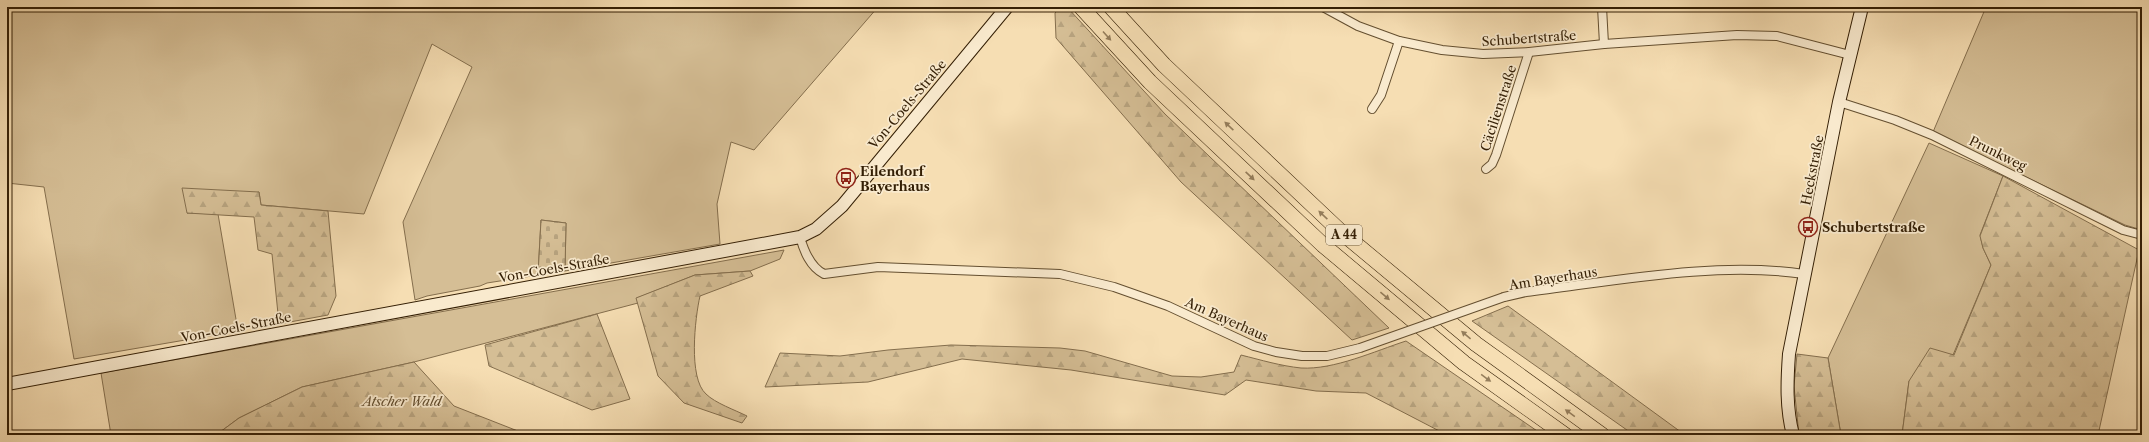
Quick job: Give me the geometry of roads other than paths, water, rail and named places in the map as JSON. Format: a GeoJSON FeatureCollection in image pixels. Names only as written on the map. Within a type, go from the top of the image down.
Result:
{"type":"FeatureCollection","features":[{"type":"Feature","properties":{"kind":"highway","name":"A 44"},"geometry":{"type":"LineString","coordinates":[[1081,7],[1150,82],[1323,245],[1464,363],[1565,435]]}},
{"type":"Feature","properties":{"kind":"highway","name":"A 44"},"geometry":{"type":"LineString","coordinates":[[1111,7],[1164,65],[1340,231],[1476,344],[1602,435]]}},
{"type":"Feature","properties":{"kind":"main road","name":"Von-Coels-Straße"},"geometry":{"type":"LineString","coordinates":[[7,385],[800,237],[816,229],[842,206],[1007,7]]}},
{"type":"Feature","properties":{"kind":"main road","name":"Heckstraße"},"geometry":{"type":"LineString","coordinates":[[1792,435],[1786,386],[1789,354],[1804,274],[1826,176],[1839,102],[1862,7]]}},
{"type":"Feature","properties":{"kind":"street","name":"Schubertstraße"},"geometry":{"type":"LineString","coordinates":[[1324,7],[1358,26],[1399,41],[1442,50],[1483,54],[1528,52],[1604,44],[1737,35],[1777,36],[1850,55]]}},
{"type":"Feature","properties":{"kind":"street"},"geometry":{"type":"LineString","coordinates":[[1602,7],[1604,44]]}},
{"type":"Feature","properties":{"kind":"street"},"geometry":{"type":"LineString","coordinates":[[1372,109],[1381,95],[1399,41]]}},
{"type":"Feature","properties":{"kind":"street","name":"Cäcilienstraße"},"geometry":{"type":"LineString","coordinates":[[1486,170],[1492,164],[1496,155],[1528,52]]}},
{"type":"Feature","properties":{"kind":"street","name":"Prunkweg"},"geometry":{"type":"LineString","coordinates":[[1839,102],[1895,120],[1932,135],[2123,230],[2142,235]]}},
{"type":"Feature","properties":{"kind":"street","name":"Am Bayerhaus"},"geometry":{"type":"LineString","coordinates":[[800,237],[803,248],[814,266],[824,274],[878,267],[1060,274],[1114,287],[1162,304],[1254,346],[1276,352],[1302,356],[1327,356],[1360,348],[1504,297],[1526,292],[1667,274],[1770,270],[1804,274]]}},
{"type":"Feature","properties":{"kind":"place","name":"Eilendorf Bayerhaus"},"geometry":{"type":"Point","coordinates":[846,178]}},
{"type":"Feature","properties":{"kind":"place","name":"Schubertstraße"},"geometry":{"type":"Point","coordinates":[1808,227]}},
{"type":"Feature","properties":{"kind":"park label","name":"Atscher Wald"},"geometry":{"type":"Point","coordinates":[402,401]}}]}
